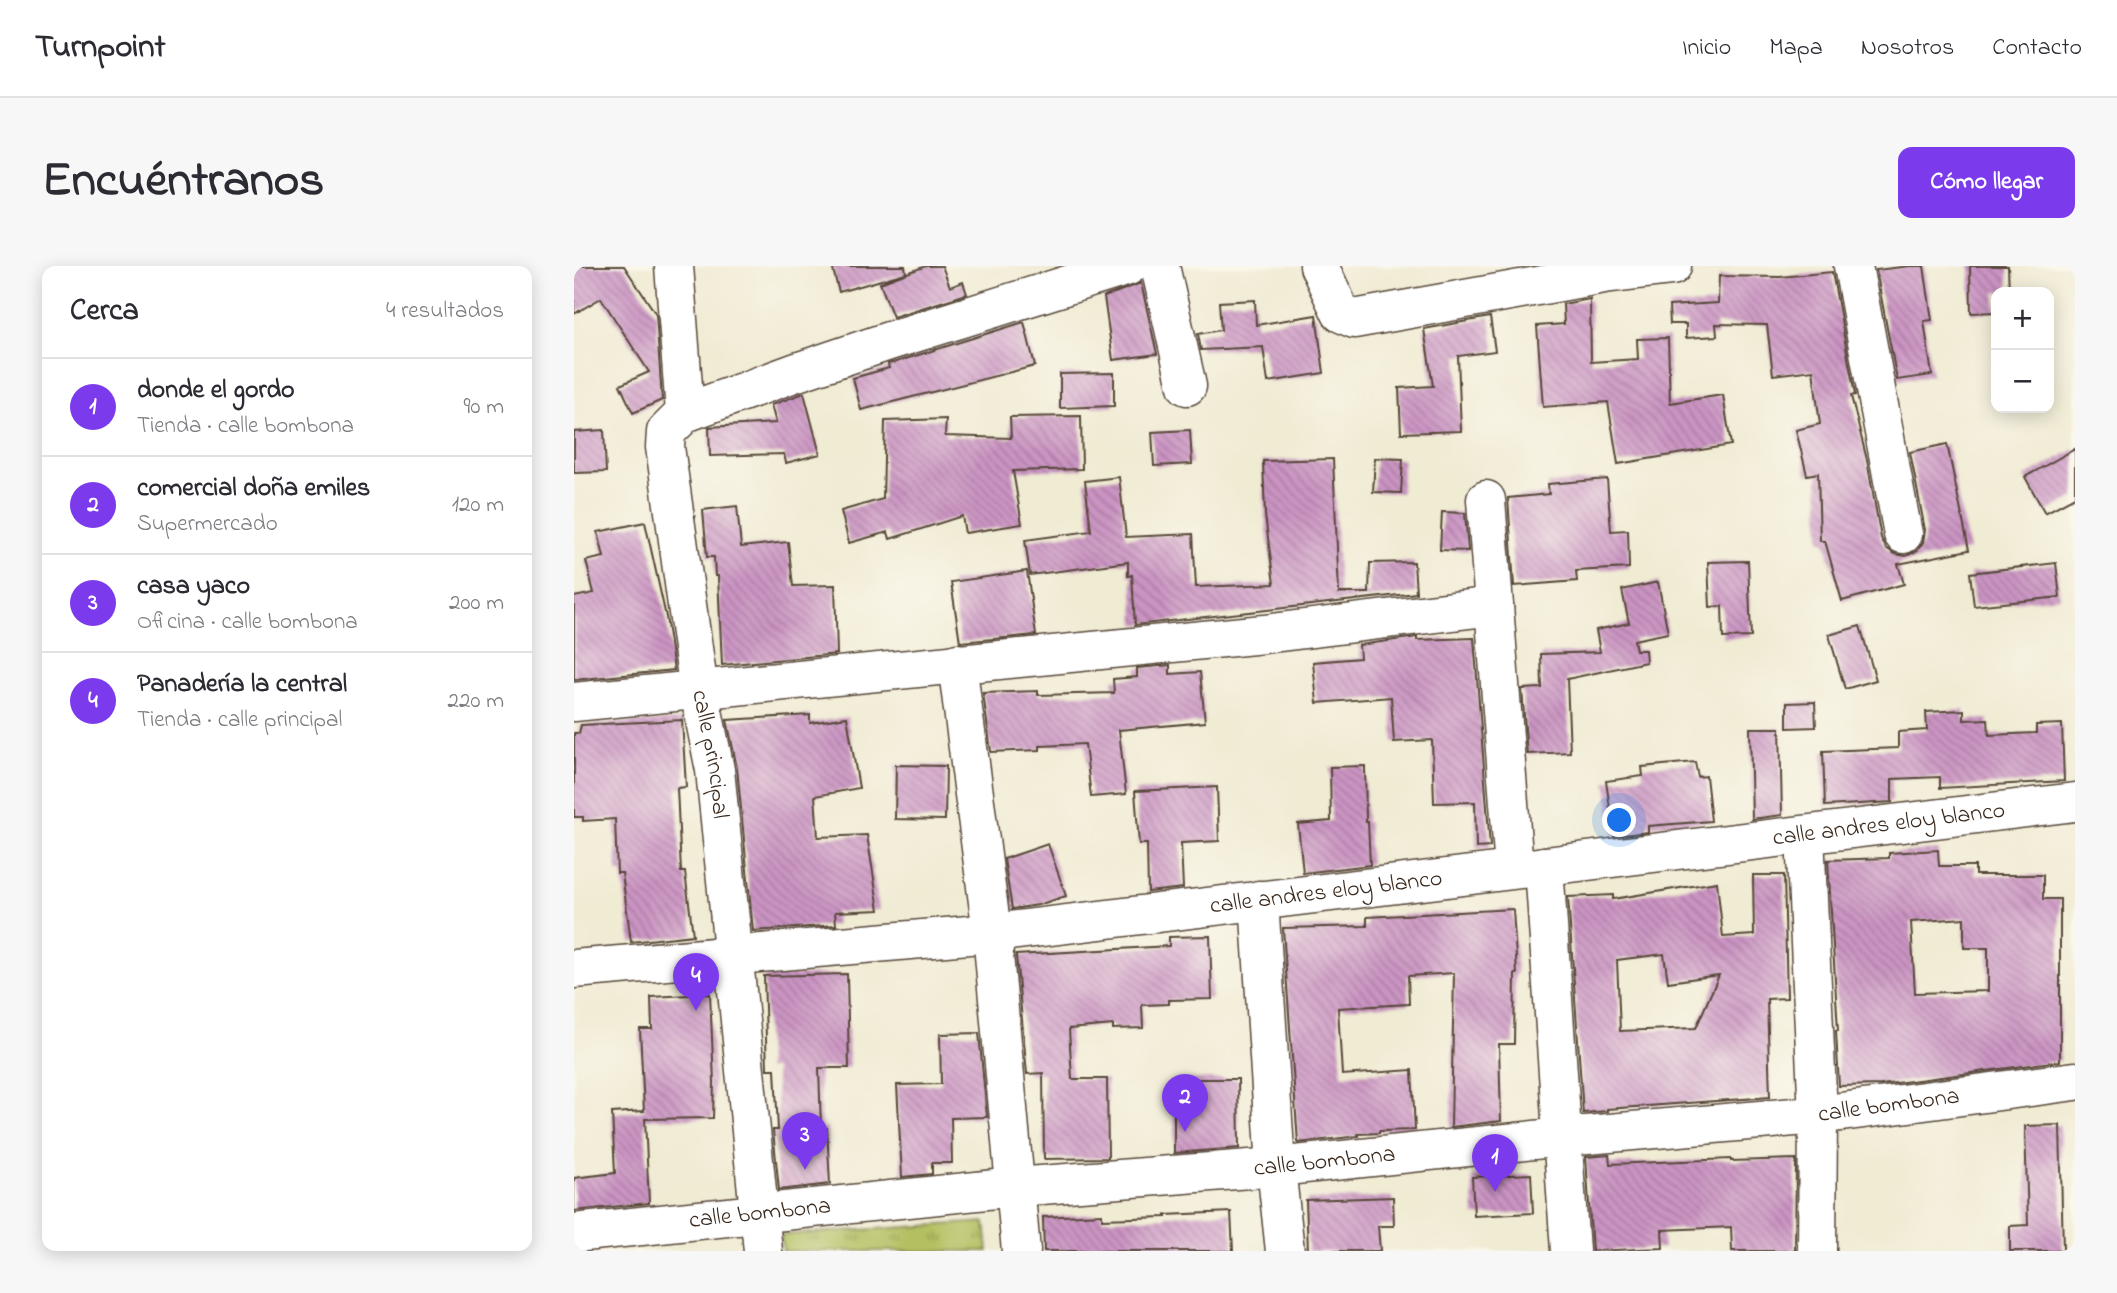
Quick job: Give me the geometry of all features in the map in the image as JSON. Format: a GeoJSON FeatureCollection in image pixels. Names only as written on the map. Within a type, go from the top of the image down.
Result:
{"type":"FeatureCollection","features":[{"type":"Feature","properties":{"kind":"street"},"geometry":{"type":"LineString","coordinates":[[674,266],[685,413],[866,349],[1128,266]]}},
{"type":"Feature","properties":{"kind":"street"},"geometry":{"type":"LineString","coordinates":[[1160,266],[1187,386]]}},
{"type":"Feature","properties":{"kind":"street"},"geometry":{"type":"LineString","coordinates":[[1319,266],[1341,313],[1354,319],[1604,274],[1672,266]]}},
{"type":"Feature","properties":{"kind":"street"},"geometry":{"type":"LineString","coordinates":[[1853,266],[1903,534]]}},
{"type":"Feature","properties":{"kind":"street","name":"calle principal"},"geometry":{"type":"LineString","coordinates":[[685,413],[666,432],[665,447],[699,691],[715,770],[763,1251]]}},
{"type":"Feature","properties":{"kind":"street"},"geometry":{"type":"LineString","coordinates":[[1486,500],[1494,606],[1563,1137],[1570,1251]]}},
{"type":"Feature","properties":{"kind":"street"},"geometry":{"type":"LineString","coordinates":[[574,702],[1265,634],[1494,606]]}},
{"type":"Feature","properties":{"kind":"street"},"geometry":{"type":"LineString","coordinates":[[957,663],[992,933],[1021,1251]]}},
{"type":"Feature","properties":{"kind":"street","name":"calle andres eloy blanco"},"geometry":{"type":"LineString","coordinates":[[574,969],[992,933],[2075,802]]}},
{"type":"Feature","properties":{"kind":"street"},"geometry":{"type":"LineString","coordinates":[[1805,835],[1818,1115],[1816,1251]]}},
{"type":"Feature","properties":{"kind":"street"},"geometry":{"type":"LineString","coordinates":[[1259,900],[1276,1167],[1286,1251]]}},
{"type":"Feature","properties":{"kind":"street","name":"calle bombona"},"geometry":{"type":"LineString","coordinates":[[574,1233],[1016,1187],[1276,1167],[1563,1137],[1818,1115],[2075,1081]]}},
{"type":"Feature","properties":{"kind":"green space"},"geometry":{"type":"Polygon","coordinates":[[[985,1222],[988,1251],[783,1251],[781,1235],[985,1222]]]}},
{"type":"Feature","properties":{"kind":"building"},"geometry":{"type":"Polygon","coordinates":[[[574,266],[624,266],[656,314],[662,400],[633,413],[620,385],[649,372],[601,298],[574,314],[574,266]]]}},
{"type":"Feature","properties":{"kind":"building"},"geometry":{"type":"Polygon","coordinates":[[[832,266],[905,266],[906,273],[839,292],[832,266]]]}},
{"type":"Feature","properties":{"kind":"building"},"geometry":{"type":"Polygon","coordinates":[[[926,266],[942,266],[950,287],[963,282],[967,294],[893,317],[880,283],[926,266]]]}},
{"type":"Feature","properties":{"kind":"building"},"geometry":{"type":"Polygon","coordinates":[[[1924,266],[1932,320],[1924,321],[1932,375],[1897,380],[1876,270],[1924,266]]]}},
{"type":"Feature","properties":{"kind":"building"},"geometry":{"type":"Polygon","coordinates":[[[1970,266],[2008,266],[2009,287],[1991,287],[1991,312],[1971,313],[1970,266]]]}},
{"type":"Feature","properties":{"kind":"building"},"geometry":{"type":"Polygon","coordinates":[[[1832,272],[1855,395],[1851,396],[1867,460],[1881,538],[1886,548],[1895,554],[1906,556],[1917,551],[1923,542],[1925,530],[1910,452],[1947,444],[1969,550],[1898,564],[1904,584],[1842,601],[1825,541],[1820,541],[1818,473],[1807,475],[1796,430],[1820,424],[1813,370],[1773,375],[1767,325],[1716,324],[1717,336],[1686,338],[1686,324],[1670,324],[1669,306],[1718,303],[1719,276],[1780,277],[1832,272]]]}},
{"type":"Feature","properties":{"kind":"building"},"geometry":{"type":"Polygon","coordinates":[[[1141,283],[1157,354],[1113,360],[1104,297],[1141,283]]]}},
{"type":"Feature","properties":{"kind":"building"},"geometry":{"type":"Polygon","coordinates":[[[1590,299],[1591,362],[1638,359],[1637,339],[1668,338],[1670,403],[1723,395],[1731,445],[1618,464],[1608,402],[1543,407],[1537,326],[1564,324],[1563,304],[1590,299]]]}},
{"type":"Feature","properties":{"kind":"building"},"geometry":{"type":"Polygon","coordinates":[[[1255,300],[1256,325],[1316,315],[1324,373],[1268,382],[1263,347],[1201,350],[1198,334],[1221,330],[1219,302],[1255,300]]]}},
{"type":"Feature","properties":{"kind":"building"},"geometry":{"type":"Polygon","coordinates":[[[1490,317],[1495,351],[1458,356],[1461,431],[1401,433],[1399,388],[1433,386],[1424,329],[1490,317]]]}},
{"type":"Feature","properties":{"kind":"building"},"geometry":{"type":"Polygon","coordinates":[[[1024,322],[1035,366],[861,410],[853,378],[889,368],[888,364],[1024,322]]]}},
{"type":"Feature","properties":{"kind":"building"},"geometry":{"type":"Polygon","coordinates":[[[1114,373],[1114,406],[1060,408],[1060,374],[1114,373]]]}},
{"type":"Feature","properties":{"kind":"building"},"geometry":{"type":"Polygon","coordinates":[[[804,393],[820,454],[786,463],[784,454],[710,456],[709,427],[776,423],[771,405],[804,393]]]}},
{"type":"Feature","properties":{"kind":"building"},"geometry":{"type":"Polygon","coordinates":[[[1081,416],[1082,469],[1013,471],[1022,524],[965,533],[962,516],[890,539],[888,532],[849,543],[841,511],[883,499],[885,421],[946,419],[945,436],[1011,438],[1010,417],[1081,416]]]}},
{"type":"Feature","properties":{"kind":"building"},"geometry":{"type":"Polygon","coordinates":[[[604,430],[606,472],[574,473],[574,432],[604,430]]]}},
{"type":"Feature","properties":{"kind":"building"},"geometry":{"type":"Polygon","coordinates":[[[1190,430],[1192,464],[1154,466],[1152,432],[1190,430]]]}},
{"type":"Feature","properties":{"kind":"building"},"geometry":{"type":"Polygon","coordinates":[[[2075,449],[2075,497],[2045,513],[2025,477],[2075,449]]]}},
{"type":"Feature","properties":{"kind":"building"},"geometry":{"type":"Polygon","coordinates":[[[1375,458],[1403,459],[1401,493],[1373,492],[1375,458]]]}},
{"type":"Feature","properties":{"kind":"building"},"geometry":{"type":"Polygon","coordinates":[[[1333,459],[1339,593],[1369,593],[1370,563],[1414,562],[1416,593],[1135,625],[1132,575],[1128,576],[1128,562],[1030,575],[1025,540],[1091,531],[1085,481],[1119,477],[1126,537],[1193,534],[1196,587],[1274,584],[1265,515],[1263,461],[1333,459]]]}},
{"type":"Feature","properties":{"kind":"building"},"geometry":{"type":"Polygon","coordinates":[[[1607,479],[1611,531],[1628,530],[1629,568],[1576,571],[1577,581],[1514,586],[1508,498],[1549,494],[1548,484],[1607,479]]]}},
{"type":"Feature","properties":{"kind":"building"},"geometry":{"type":"Polygon","coordinates":[[[737,506],[741,547],[788,542],[793,586],[835,585],[837,654],[722,665],[718,576],[715,576],[714,557],[707,557],[703,510],[737,506]]]}},
{"type":"Feature","properties":{"kind":"building"},"geometry":{"type":"Polygon","coordinates":[[[1442,512],[1465,513],[1468,551],[1440,550],[1442,512]]]}},
{"type":"Feature","properties":{"kind":"building"},"geometry":{"type":"Polygon","coordinates":[[[645,522],[666,617],[674,670],[574,680],[574,597],[594,593],[586,561],[604,557],[598,532],[645,522]]]}},
{"type":"Feature","properties":{"kind":"building"},"geometry":{"type":"Polygon","coordinates":[[[1748,561],[1751,637],[1723,638],[1722,606],[1710,607],[1708,562],[1748,561]]]}},
{"type":"Feature","properties":{"kind":"building"},"geometry":{"type":"Polygon","coordinates":[[[2056,563],[2060,597],[1974,606],[1970,573],[2056,563]]]}},
{"type":"Feature","properties":{"kind":"building"},"geometry":{"type":"Polygon","coordinates":[[[1027,571],[1036,635],[960,642],[951,582],[1027,571]]]}},
{"type":"Feature","properties":{"kind":"building"},"geometry":{"type":"Polygon","coordinates":[[[1658,582],[1668,633],[1634,640],[1636,650],[1645,650],[1646,662],[1567,679],[1570,752],[1527,754],[1522,689],[1542,688],[1541,654],[1600,652],[1596,630],[1629,623],[1622,590],[1658,582]]]}},
{"type":"Feature","properties":{"kind":"building"},"geometry":{"type":"Polygon","coordinates":[[[1860,626],[1876,680],[1845,689],[1829,635],[1860,626]]]}},
{"type":"Feature","properties":{"kind":"building"},"geometry":{"type":"Polygon","coordinates":[[[1417,637],[1417,640],[1474,638],[1490,847],[1476,848],[1475,802],[1434,803],[1432,740],[1394,742],[1391,697],[1317,703],[1313,662],[1360,658],[1359,645],[1417,637]]]}},
{"type":"Feature","properties":{"kind":"building"},"geometry":{"type":"Polygon","coordinates":[[[1170,665],[1170,674],[1200,672],[1205,722],[1119,730],[1126,794],[1091,797],[1085,744],[1040,746],[1040,750],[991,752],[983,693],[1114,693],[1113,679],[1137,677],[1137,668],[1170,665]]]}},
{"type":"Feature","properties":{"kind":"building"},"geometry":{"type":"Polygon","coordinates":[[[1815,702],[1816,727],[1787,728],[1787,703],[1815,702]]]}},
{"type":"Feature","properties":{"kind":"building"},"geometry":{"type":"Polygon","coordinates":[[[1964,710],[1964,720],[1988,719],[1989,735],[2036,733],[2036,725],[2062,724],[2064,781],[1940,788],[1940,777],[1892,779],[1892,802],[1825,806],[1823,751],[1898,748],[1898,732],[1927,730],[1926,712],[1964,710]]]}},
{"type":"Feature","properties":{"kind":"building"},"geometry":{"type":"Polygon","coordinates":[[[810,715],[810,723],[847,717],[859,788],[815,796],[818,837],[867,835],[879,910],[835,912],[836,925],[753,931],[737,768],[727,720],[810,715]]]}},
{"type":"Feature","properties":{"kind":"building"},"geometry":{"type":"Polygon","coordinates":[[[682,720],[686,787],[677,788],[681,872],[685,872],[693,935],[631,942],[622,873],[617,873],[615,819],[583,821],[583,817],[574,817],[574,733],[579,733],[581,725],[682,720]]]}},
{"type":"Feature","properties":{"kind":"building"},"geometry":{"type":"Polygon","coordinates":[[[1750,728],[1780,728],[1782,815],[1752,819],[1750,728]]]}},
{"type":"Feature","properties":{"kind":"building"},"geometry":{"type":"Polygon","coordinates":[[[1695,762],[1698,777],[1706,776],[1711,821],[1648,826],[1648,832],[1614,836],[1606,781],[1643,776],[1642,767],[1695,762]]]}},
{"type":"Feature","properties":{"kind":"building"},"geometry":{"type":"Polygon","coordinates":[[[896,765],[946,766],[945,820],[895,819],[896,765]]]}},
{"type":"Feature","properties":{"kind":"building"},"geometry":{"type":"Polygon","coordinates":[[[1365,766],[1370,865],[1303,873],[1298,824],[1331,821],[1330,767],[1365,766]]]}},
{"type":"Feature","properties":{"kind":"building"},"geometry":{"type":"Polygon","coordinates":[[[1217,787],[1219,841],[1181,843],[1183,888],[1148,892],[1147,844],[1139,844],[1135,791],[1217,787]]]}},
{"type":"Feature","properties":{"kind":"building"},"geometry":{"type":"Polygon","coordinates":[[[1048,844],[1066,896],[1038,905],[1012,909],[1004,859],[1048,844]]]}},
{"type":"Feature","properties":{"kind":"building"},"geometry":{"type":"Polygon","coordinates":[[[1938,850],[1939,866],[1975,866],[1975,875],[2043,875],[2043,899],[2060,899],[2060,1061],[1881,1085],[1839,1086],[1828,860],[1889,858],[1889,853],[1938,850]],[[1964,918],[1911,922],[1915,993],[1988,991],[1988,948],[1964,948],[1964,918]]]}},
{"type":"Feature","properties":{"kind":"building"},"geometry":{"type":"Polygon","coordinates":[[[1753,875],[1784,875],[1787,998],[1767,999],[1770,1097],[1583,1113],[1568,897],[1613,895],[1613,899],[1717,882],[1723,937],[1754,935],[1753,875]],[[1664,954],[1617,960],[1620,1031],[1696,1028],[1719,975],[1668,982],[1664,954]]]}},
{"type":"Feature","properties":{"kind":"building"},"geometry":{"type":"Polygon","coordinates":[[[1513,909],[1517,974],[1514,1044],[1499,1044],[1501,1121],[1451,1127],[1454,973],[1408,976],[1409,1004],[1338,1008],[1342,1075],[1412,1070],[1415,1130],[1379,1131],[1298,1143],[1283,928],[1367,926],[1367,917],[1513,909]]]}},
{"type":"Feature","properties":{"kind":"building"},"geometry":{"type":"Polygon","coordinates":[[[1210,936],[1212,999],[1169,1000],[1169,1004],[1142,1005],[1143,1028],[1113,1029],[1113,1025],[1069,1029],[1072,1079],[1107,1079],[1108,1158],[1044,1159],[1043,1073],[1027,1074],[1016,955],[1169,946],[1169,937],[1210,936]]]}},
{"type":"Feature","properties":{"kind":"building"},"geometry":{"type":"Polygon","coordinates":[[[847,974],[849,1068],[819,1068],[821,1128],[827,1128],[830,1184],[779,1190],[773,1130],[778,1130],[775,1069],[767,1069],[764,976],[847,974]]]}},
{"type":"Feature","properties":{"kind":"building"},"geometry":{"type":"Polygon","coordinates":[[[710,994],[713,1118],[645,1119],[649,1203],[574,1211],[574,1178],[615,1173],[612,1113],[644,1111],[640,1029],[652,1029],[651,997],[710,994]]]}},
{"type":"Feature","properties":{"kind":"building"},"geometry":{"type":"Polygon","coordinates":[[[979,1033],[987,1117],[951,1118],[952,1163],[932,1163],[932,1174],[902,1177],[897,1085],[941,1084],[940,1034],[979,1033]]]}},
{"type":"Feature","properties":{"kind":"building"},"geometry":{"type":"Polygon","coordinates":[[[1174,1079],[1238,1079],[1239,1148],[1174,1153],[1174,1079]]]}},
{"type":"Feature","properties":{"kind":"building"},"geometry":{"type":"Polygon","coordinates":[[[2060,1125],[2063,1251],[2010,1251],[2010,1226],[2028,1225],[2025,1126],[2060,1125]]]}},
{"type":"Feature","properties":{"kind":"building"},"geometry":{"type":"Polygon","coordinates":[[[1609,1155],[1610,1164],[1796,1159],[1795,1251],[1732,1251],[1731,1227],[1662,1230],[1663,1248],[1592,1251],[1586,1157],[1609,1155]]]}},
{"type":"Feature","properties":{"kind":"building"},"geometry":{"type":"Polygon","coordinates":[[[1531,1174],[1533,1213],[1474,1216],[1472,1177],[1531,1174]]]}},
{"type":"Feature","properties":{"kind":"building"},"geometry":{"type":"Polygon","coordinates":[[[1393,1197],[1394,1226],[1378,1226],[1380,1251],[1308,1251],[1306,1200],[1393,1197]]]}},
{"type":"Feature","properties":{"kind":"building"},"geometry":{"type":"Polygon","coordinates":[[[1231,1212],[1233,1251],[1044,1251],[1043,1217],[1102,1214],[1102,1219],[1231,1212]]]}},
{"type":"Feature","properties":{"kind":"place","name":"Panadería la central"},"geometry":{"type":"Point","coordinates":[696,1011]}},
{"type":"Feature","properties":{"kind":"place","name":"comercial doña emiles"},"geometry":{"type":"Point","coordinates":[1185,1132]}},
{"type":"Feature","properties":{"kind":"place","name":"casa yaco"},"geometry":{"type":"Point","coordinates":[805,1170]}},
{"type":"Feature","properties":{"kind":"place","name":"donde el gordo"},"geometry":{"type":"Point","coordinates":[1495,1192]}}]}
